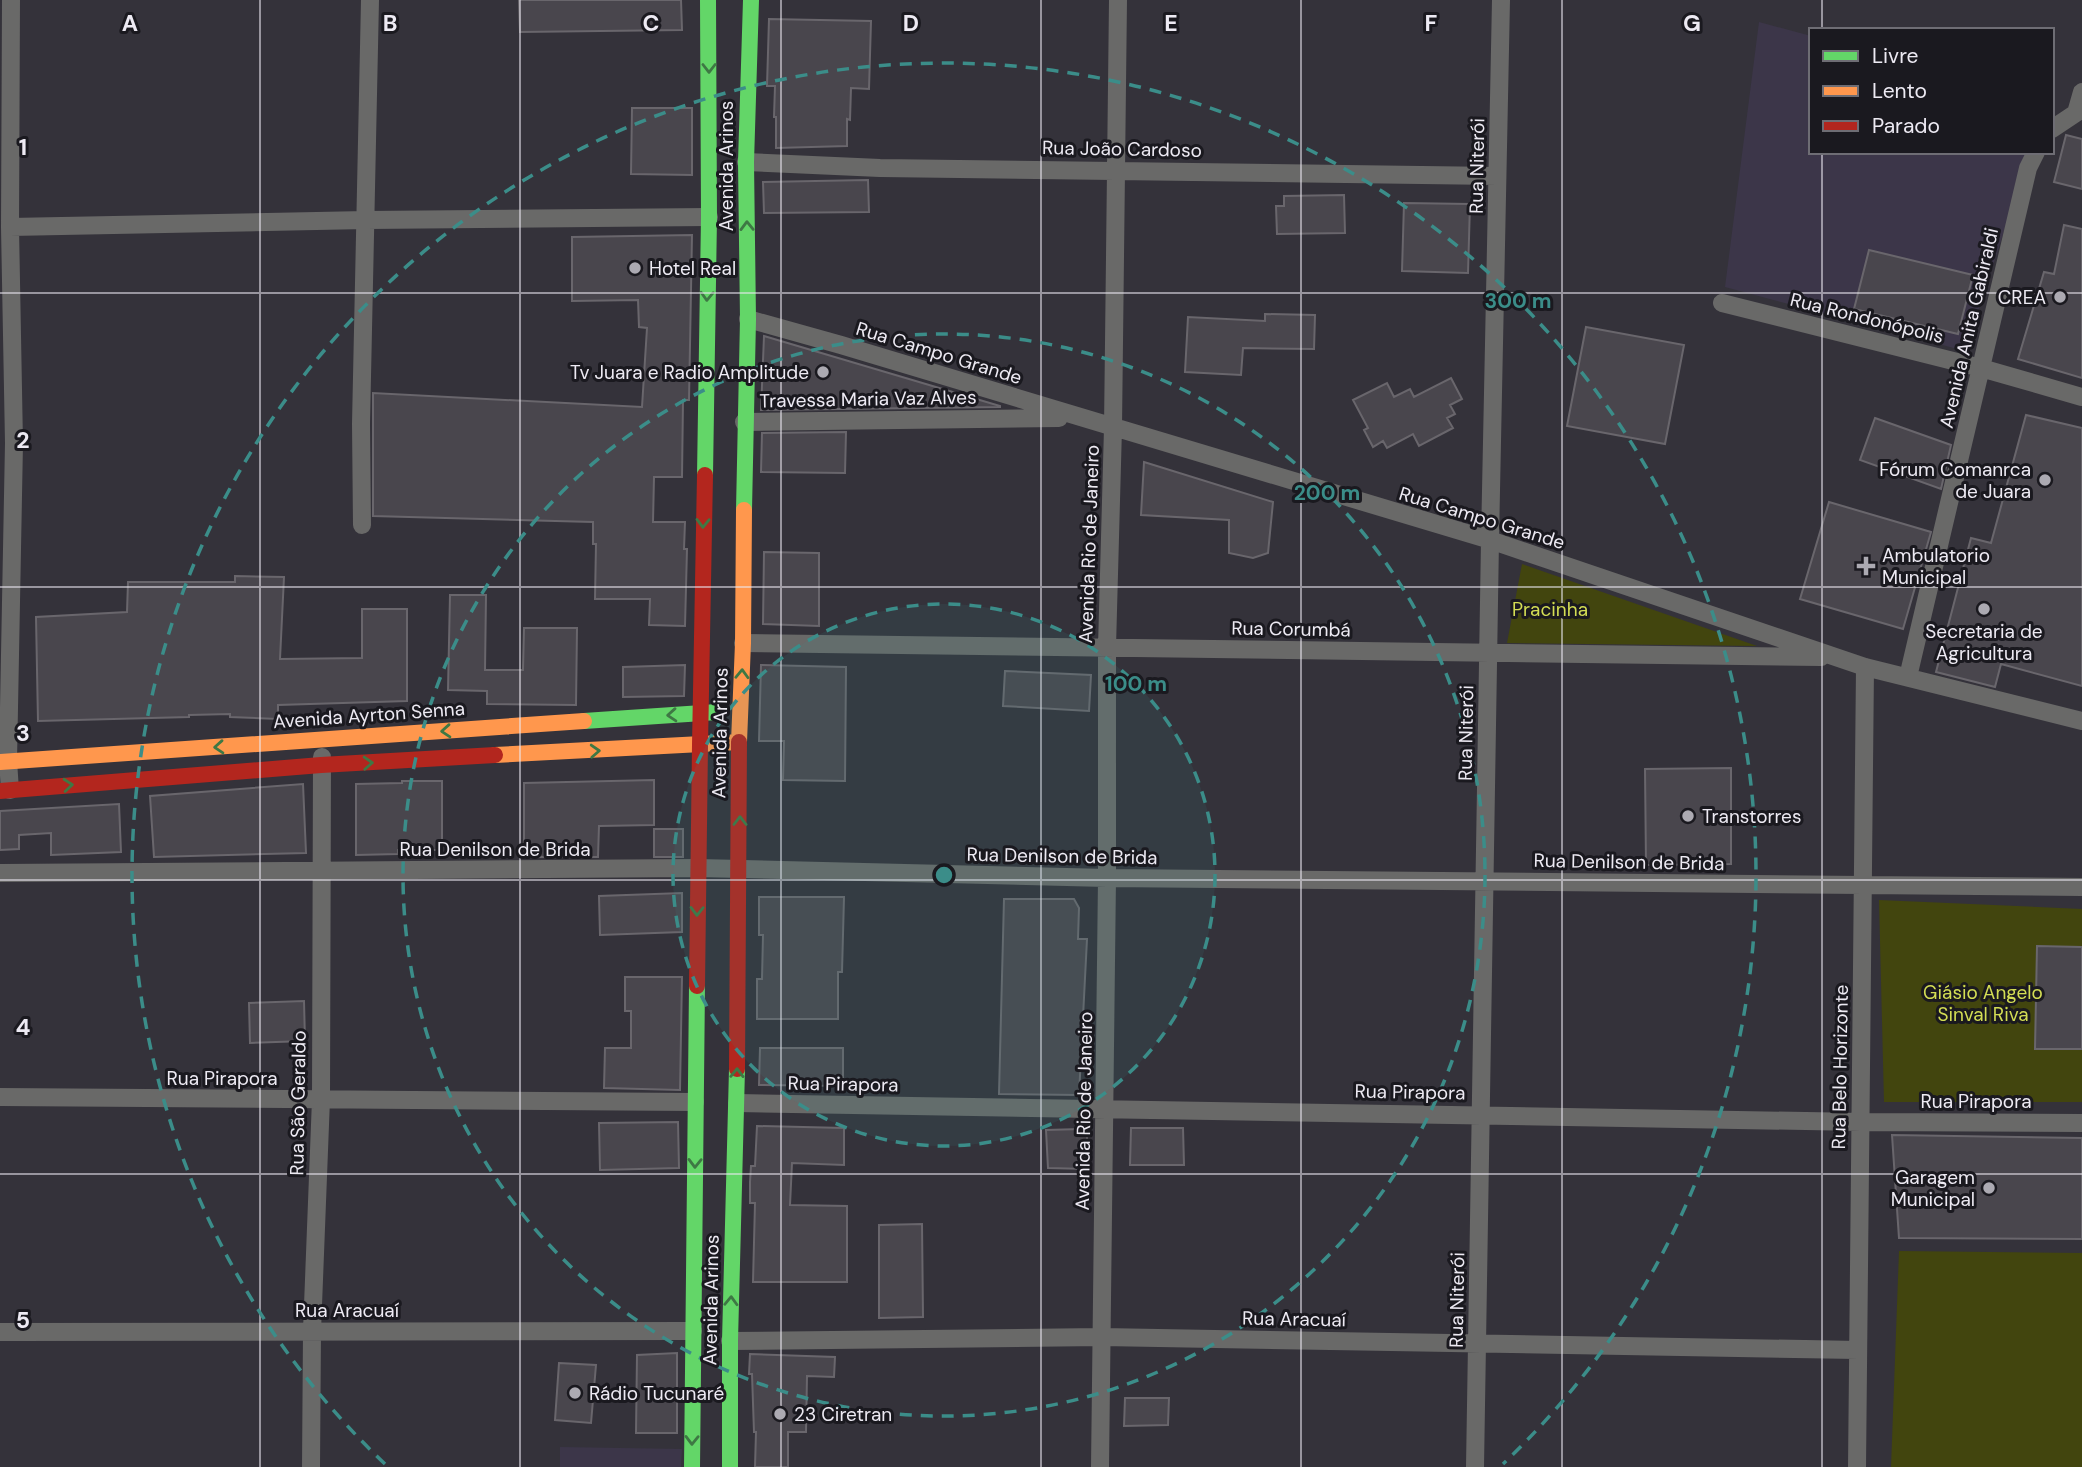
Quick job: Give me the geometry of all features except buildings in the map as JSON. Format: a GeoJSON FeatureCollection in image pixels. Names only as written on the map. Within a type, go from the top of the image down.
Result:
{"type":"FeatureCollection","features":[{"type":"Feature","properties":{"kind":"main road","name":"Avenida Arinos"},"geometry":{"type":"LineString","coordinates":[[692,1467],[698,869],[709,217],[708,0]]}},
{"type":"Feature","properties":{"kind":"main road","name":"Avenida Arinos"},"geometry":{"type":"LineString","coordinates":[[730,1467],[730,1341],[737,1103],[744,422],[748,319],[746,162],[751,0]]}},
{"type":"Feature","properties":{"kind":"main road","name":"Avenida Ayrton Senna"},"geometry":{"type":"LineString","coordinates":[[4,762],[740,710]]}},
{"type":"Feature","properties":{"kind":"main road"},"geometry":{"type":"LineString","coordinates":[[546,724],[547,753]]}},
{"type":"Feature","properties":{"kind":"main road"},"geometry":{"type":"LineString","coordinates":[[5,790],[321,765],[739,742]]}},
{"type":"Feature","properties":{"kind":"street"},"geometry":{"type":"LineString","coordinates":[[5,790],[11,0]]}},
{"type":"Feature","properties":{"kind":"street"},"geometry":{"type":"LineString","coordinates":[[362,525],[361,424],[370,0]]}},
{"type":"Feature","properties":{"kind":"street","name":"Avenida Rio de Janeiro"},"geometry":{"type":"LineString","coordinates":[[1100,1467],[1107,647],[1113,428],[1118,0]]}},
{"type":"Feature","properties":{"kind":"street","name":"Rua Niterói"},"geometry":{"type":"LineString","coordinates":[[1475,1467],[1501,0]]}},
{"type":"Feature","properties":{"kind":"street"},"geometry":{"type":"LineString","coordinates":[[2054,128],[2079,114],[2082,92]]}},
{"type":"Feature","properties":{"kind":"street","name":"Avenida Anita Gabiraldi"},"geometry":{"type":"LineString","coordinates":[[1908,677],[2028,168],[2035,154]]}},
{"type":"Feature","properties":{"kind":"street","name":"Rua João Cardoso"},"geometry":{"type":"LineString","coordinates":[[746,162],[880,168],[1497,176]]}},
{"type":"Feature","properties":{"kind":"street"},"geometry":{"type":"LineString","coordinates":[[10,227],[709,217]]}},
{"type":"Feature","properties":{"kind":"street","name":"Rua Rondonópolis"},"geometry":{"type":"LineString","coordinates":[[1722,303],[1981,368],[2082,397]]}},
{"type":"Feature","properties":{"kind":"street","name":"Rua Campo Grande"},"geometry":{"type":"LineString","coordinates":[[748,319],[1490,540],[1865,667],[2082,721]]}},
{"type":"Feature","properties":{"kind":"street","name":"Travessa Maria Vaz Alves"},"geometry":{"type":"LineString","coordinates":[[744,422],[1076,417]]}},
{"type":"Feature","properties":{"kind":"street","name":"Rua Corumbá"},"geometry":{"type":"LineString","coordinates":[[743,643],[1838,658]]}},
{"type":"Feature","properties":{"kind":"street","name":"Rua Belo Horizonte"},"geometry":{"type":"LineString","coordinates":[[1857,1467],[1865,667]]}},
{"type":"Feature","properties":{"kind":"street","name":"Rua São Geraldo"},"geometry":{"type":"LineString","coordinates":[[311,1467],[312,1331],[321,1099],[322,740]]}},
{"type":"Feature","properties":{"kind":"street","name":"Rua Denilson de Brida"},"geometry":{"type":"LineString","coordinates":[[0,873],[740,869],[1107,878],[2082,887]]}},
{"type":"Feature","properties":{"kind":"street","name":"Rua Pirapora"},"geometry":{"type":"LineString","coordinates":[[0,1097],[695,1102]]}},
{"type":"Feature","properties":{"kind":"street","name":"Rua Pirapora"},"geometry":{"type":"LineString","coordinates":[[737,1103],[1861,1122],[2082,1123]]}},
{"type":"Feature","properties":{"kind":"street","name":"Rua Aracuaí"},"geometry":{"type":"LineString","coordinates":[[0,1332],[693,1331]]}},
{"type":"Feature","properties":{"kind":"street","name":"Rua Aracuaí"},"geometry":{"type":"LineString","coordinates":[[730,1341],[1102,1337],[1858,1350]]}},
{"type":"Feature","properties":{"kind":"shaded area"},"geometry":{"type":"Polygon","coordinates":[[[1759,22],[1809,35],[1809,154],[2029,154],[1965,351],[1725,287],[1759,22]]]}},
{"type":"Feature","properties":{"kind":"shaded area"},"geometry":{"type":"Polygon","coordinates":[[[560,1447],[682,1449],[681,1467],[560,1467],[560,1447]]]}},
{"type":"Feature","properties":{"kind":"green space","name":"Pracinha"},"geometry":{"type":"Polygon","coordinates":[[[1522,564],[1757,646],[1507,643],[1522,564]]]}},
{"type":"Feature","properties":{"kind":"green space","name":"Giásio Angelo Sinval Riva"},"geometry":{"type":"Polygon","coordinates":[[[1879,900],[2082,909],[2082,1102],[1884,1102],[1879,900]]]}},
{"type":"Feature","properties":{"kind":"green space"},"geometry":{"type":"Polygon","coordinates":[[[1899,1251],[2082,1253],[2082,1467],[1891,1467],[1899,1251]]]}},
{"type":"Feature","properties":{"kind":"traffic: fast"},"geometry":{"type":"LineString","coordinates":[[705,475],[709,217],[708,0]]}},
{"type":"Feature","properties":{"kind":"traffic: fast"},"geometry":{"type":"LineString","coordinates":[[744,510],[748,319],[746,162],[751,0]]}},
{"type":"Feature","properties":{"kind":"traffic: fast"},"geometry":{"type":"LineString","coordinates":[[584,721],[717,712]]}},
{"type":"Feature","properties":{"kind":"traffic: fast"},"geometry":{"type":"LineString","coordinates":[[692,1467],[697,986]]}},
{"type":"Feature","properties":{"kind":"traffic: fast"},"geometry":{"type":"LineString","coordinates":[[730,1467],[730,1341],[737,1069]]}},
{"type":"Feature","properties":{"kind":"traffic: slow"},"geometry":{"type":"LineString","coordinates":[[495,755],[739,742],[744,510]]}},
{"type":"Feature","properties":{"kind":"traffic: slow"},"geometry":{"type":"LineString","coordinates":[[0,762],[584,721]]}},
{"type":"Feature","properties":{"kind":"traffic: jam"},"geometry":{"type":"LineString","coordinates":[[700,745],[705,475]]}},
{"type":"Feature","properties":{"kind":"traffic: jam"},"geometry":{"type":"LineString","coordinates":[[737,1069],[739,742]]}},
{"type":"Feature","properties":{"kind":"traffic: jam"},"geometry":{"type":"LineString","coordinates":[[697,986],[700,745]]}},
{"type":"Feature","properties":{"kind":"traffic: jam"},"geometry":{"type":"LineString","coordinates":[[0,791],[321,765],[495,755]]}},
{"type":"Feature","properties":{"kind":"place","name":"Hotel Real"},"geometry":{"type":"Point","coordinates":[635,268]}},
{"type":"Feature","properties":{"kind":"place","name":"CREA"},"geometry":{"type":"Point","coordinates":[2060,297]}},
{"type":"Feature","properties":{"kind":"place","name":"Tv Juara e Radio Amplitude"},"geometry":{"type":"Point","coordinates":[823,372]}},
{"type":"Feature","properties":{"kind":"place","name":"Fórum Comanrca de Juara"},"geometry":{"type":"Point","coordinates":[2045,480]}},
{"type":"Feature","properties":{"kind":"place","name":"Ambulatorio Municipal"},"geometry":{"type":"Point","coordinates":[1866,566]}},
{"type":"Feature","properties":{"kind":"place","name":"Secretaria de Agricultura"},"geometry":{"type":"Point","coordinates":[1984,609]}},
{"type":"Feature","properties":{"kind":"place","name":"Transtorres"},"geometry":{"type":"Point","coordinates":[1688,816]}},
{"type":"Feature","properties":{"kind":"place","name":"Garagem Municipal"},"geometry":{"type":"Point","coordinates":[1989,1188]}},
{"type":"Feature","properties":{"kind":"place","name":"Rádio Tucunaré"},"geometry":{"type":"Point","coordinates":[575,1393]}},
{"type":"Feature","properties":{"kind":"place","name":"23 Ciretran"},"geometry":{"type":"Point","coordinates":[780,1414]}}]}
